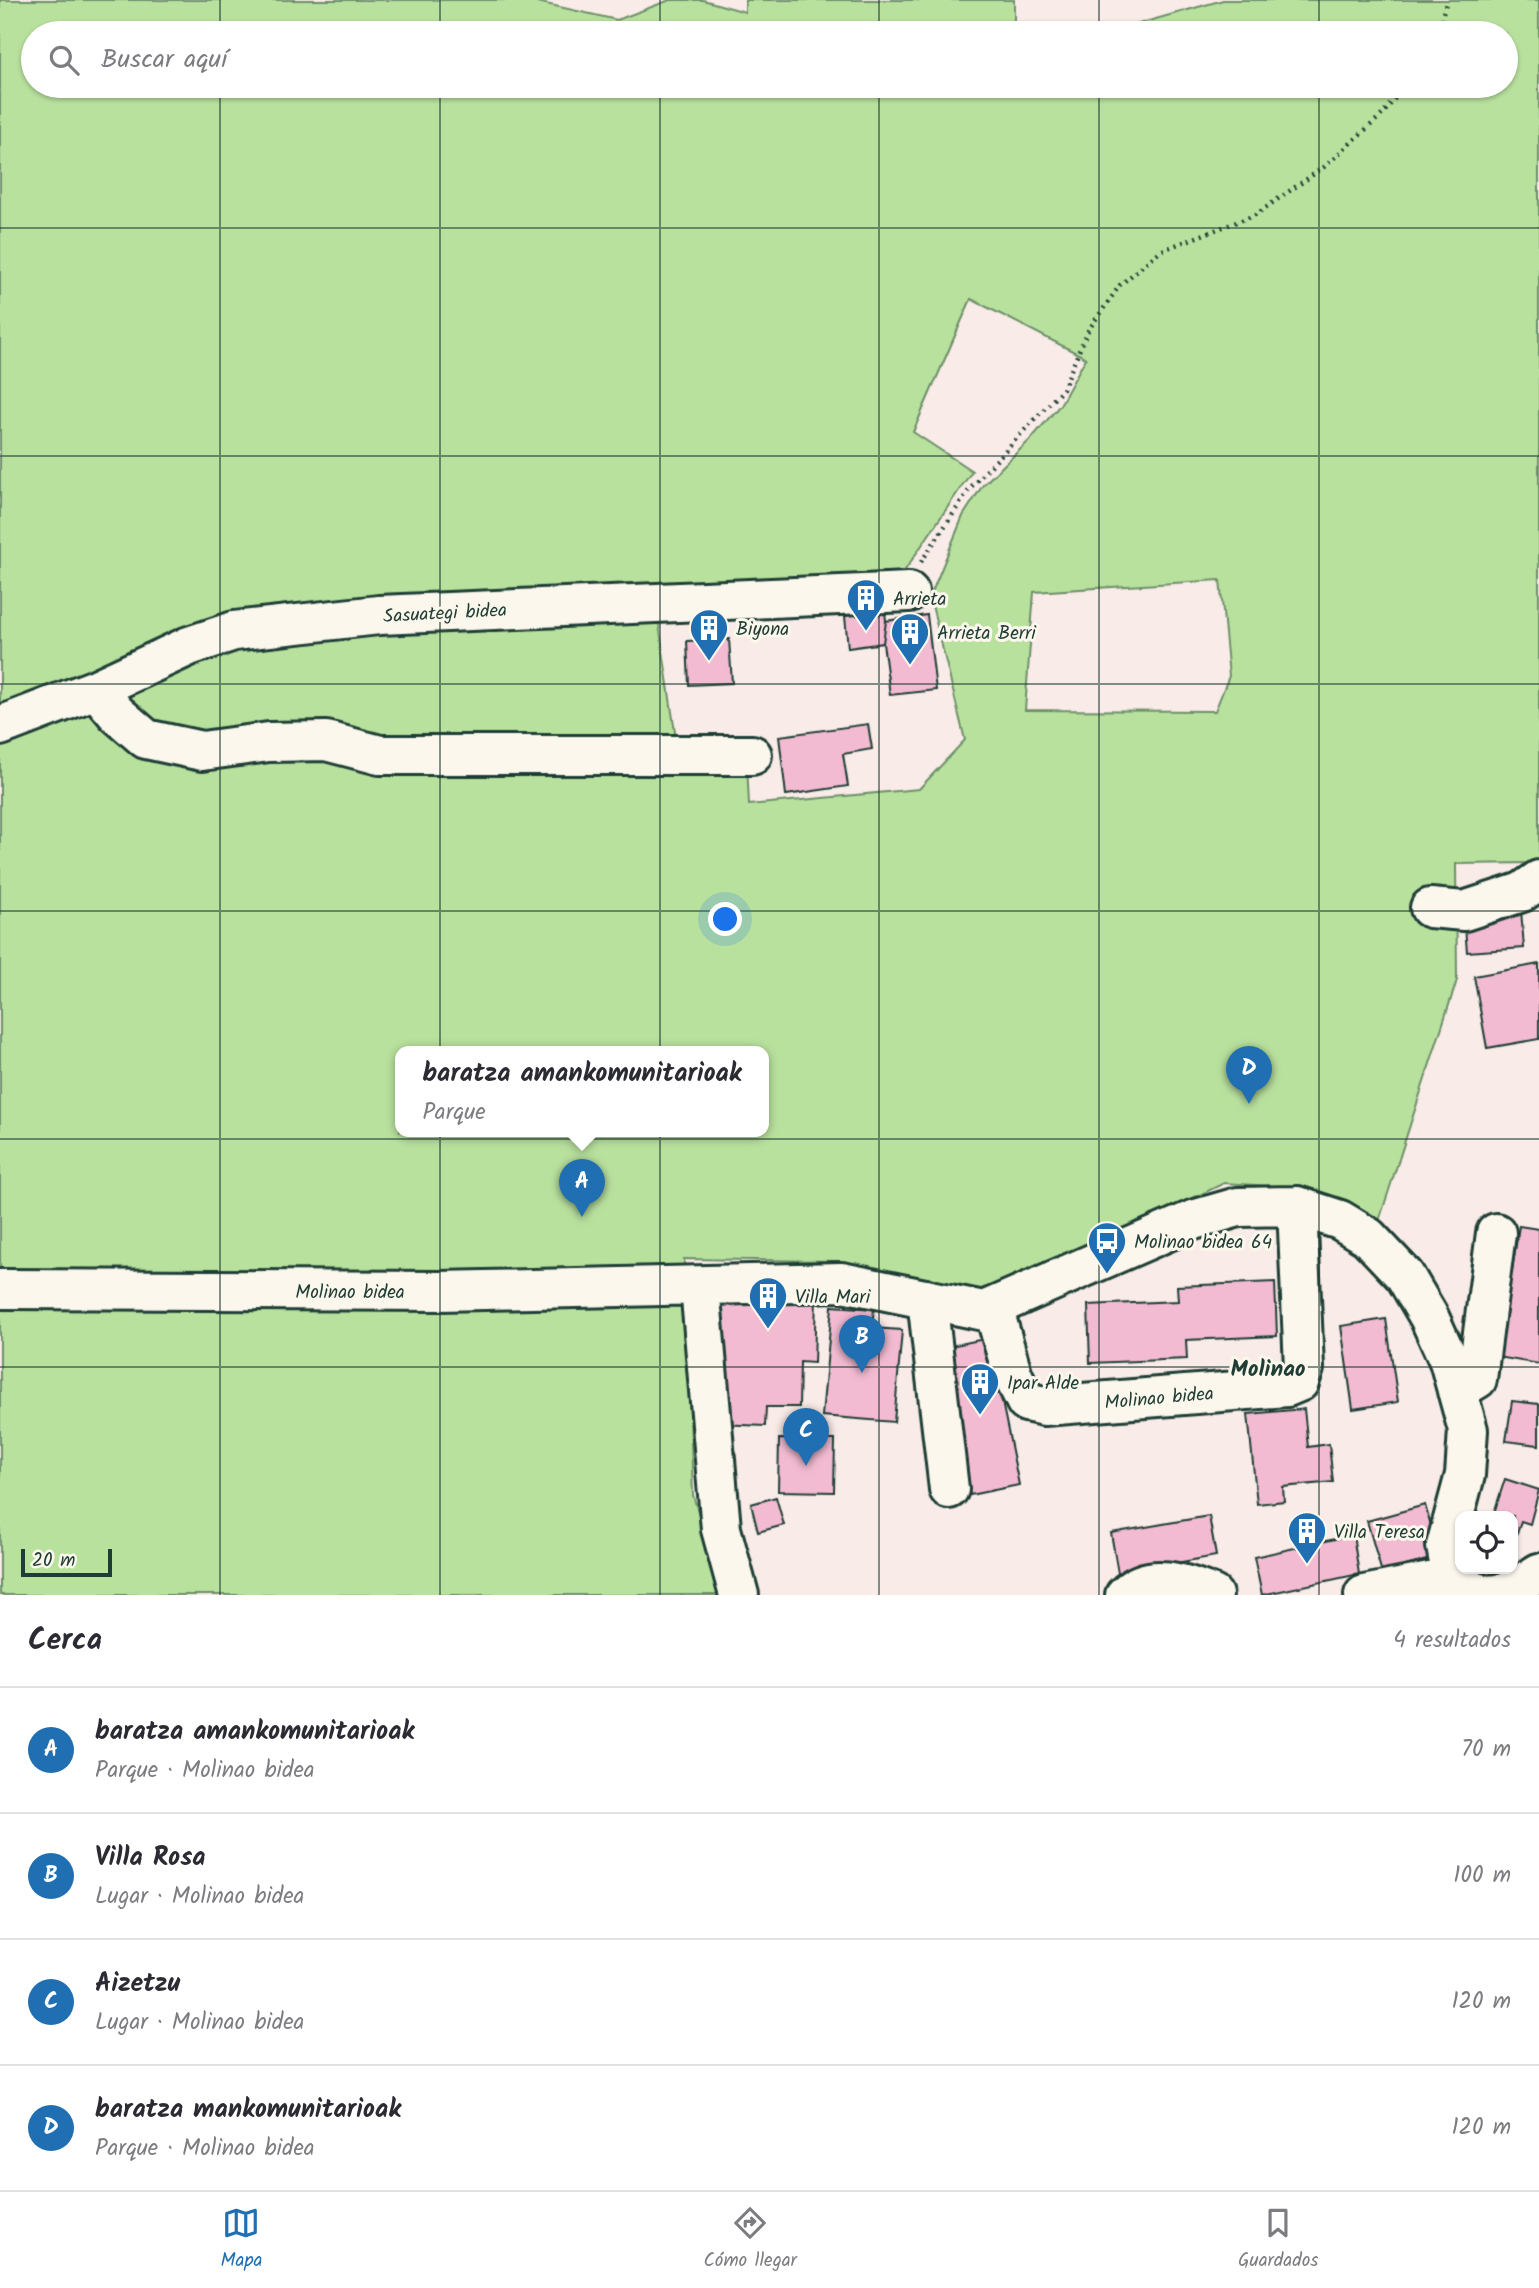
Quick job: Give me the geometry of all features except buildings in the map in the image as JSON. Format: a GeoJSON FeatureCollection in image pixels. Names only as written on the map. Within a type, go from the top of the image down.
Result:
{"type":"FeatureCollection","features":[{"type":"Feature","properties":{"kind":"street","name":"Sasuategi bidea"},"geometry":{"type":"LineString","coordinates":[[0,726],[96,689],[189,646],[234,631],[379,615],[909,592]]}},
{"type":"Feature","properties":{"kind":"street"},"geometry":{"type":"LineString","coordinates":[[96,689],[117,714],[146,739],[202,751],[269,742],[326,741],[380,755],[752,755]]}},
{"type":"Feature","properties":{"kind":"street"},"geometry":{"type":"LineString","coordinates":[[1430,908],[1464,911],[1522,892],[1539,880]]}},
{"type":"Feature","properties":{"kind":"street","name":"Molinao bidea"},"geometry":{"type":"LineString","coordinates":[[993,1307],[1013,1376],[1026,1402],[1044,1406],[1287,1387],[1299,1382],[1304,1368],[1297,1206]]}},
{"type":"Feature","properties":{"kind":"street","name":"Molinao bidea"},"geometry":{"type":"LineString","coordinates":[[0,1289],[440,1291],[842,1282],[984,1311],[1193,1220],[1238,1207],[1297,1206],[1340,1220],[1368,1237],[1405,1276],[1429,1317],[1449,1361],[1468,1430],[1465,1475],[1446,1546],[1450,1568],[1456,1577]]}},
{"type":"Feature","properties":{"kind":"street"},"geometry":{"type":"LineString","coordinates":[[1458,1391],[1478,1379],[1496,1233]]}},
{"type":"Feature","properties":{"kind":"street"},"geometry":{"type":"LineString","coordinates":[[700,1286],[721,1529],[739,1595]]}},
{"type":"Feature","properties":{"kind":"street"},"geometry":{"type":"LineString","coordinates":[[927,1299],[949,1489]]}},
{"type":"Feature","properties":{"kind":"street"},"geometry":{"type":"LineString","coordinates":[[1364,1595],[1456,1577],[1474,1591],[1486,1595],[1499,1594],[1515,1588],[1539,1573]]}},
{"type":"Feature","properties":{"kind":"street"},"geometry":{"type":"LineString","coordinates":[[1125,1595],[1140,1584],[1155,1581],[1190,1586],[1213,1595]]}},
{"type":"Feature","properties":{"kind":"path"},"geometry":{"type":"LineString","coordinates":[[1441,21],[1447,0]]}},
{"type":"Feature","properties":{"kind":"path"},"geometry":{"type":"LineString","coordinates":[[909,592],[923,557],[971,487],[1063,389],[1087,332],[1120,285],[1160,251],[1255,215],[1324,167],[1383,114],[1395,98]]}},
{"type":"Feature","properties":{"kind":"green space"},"geometry":{"type":"Polygon","coordinates":[[[0,0],[537,0],[617,20],[670,0],[703,0],[745,12],[745,0],[1014,0],[1014,21],[21,21],[21,98],[1518,98],[1518,21],[1149,21],[1223,0],[1539,0],[1539,863],[1456,864],[1457,980],[1379,1221],[1304,1188],[1224,1183],[1076,1255],[997,1287],[962,1291],[837,1261],[684,1259],[693,1495],[723,1595],[0,1595],[0,741],[225,642],[429,622],[658,617],[677,746],[747,763],[749,805],[919,789],[965,740],[930,597],[963,516],[983,485],[1032,438],[1060,405],[1086,358],[971,299],[913,432],[972,471],[901,576],[583,594],[379,602],[225,616],[0,712],[0,0]],[[1220,580],[1034,592],[1025,710],[1215,711],[1229,676],[1220,580]]]}},
{"type":"Feature","properties":{"kind":"place","name":"Arrieta"},"geometry":{"type":"Point","coordinates":[866,632]}},
{"type":"Feature","properties":{"kind":"place","name":"Biyona"},"geometry":{"type":"Point","coordinates":[709,662]}},
{"type":"Feature","properties":{"kind":"place","name":"Arrieta Berri"},"geometry":{"type":"Point","coordinates":[910,666]}},
{"type":"Feature","properties":{"kind":"place","name":"baratza mankomunitarioak"},"geometry":{"type":"Point","coordinates":[1249,1104]}},
{"type":"Feature","properties":{"kind":"place","name":"baratza amankomunitarioak"},"geometry":{"type":"Point","coordinates":[582,1217]}},
{"type":"Feature","properties":{"kind":"place","name":"Molinao bidea 64"},"geometry":{"type":"Point","coordinates":[1107,1275]}},
{"type":"Feature","properties":{"kind":"place","name":"Villa Mari"},"geometry":{"type":"Point","coordinates":[768,1330]}},
{"type":"Feature","properties":{"kind":"place","name":"Villa Rosa"},"geometry":{"type":"Point","coordinates":[862,1373]}},
{"type":"Feature","properties":{"kind":"place","name":"Ipar Alde"},"geometry":{"type":"Point","coordinates":[980,1416]}},
{"type":"Feature","properties":{"kind":"place","name":"Aizetzu"},"geometry":{"type":"Point","coordinates":[806,1466]}},
{"type":"Feature","properties":{"kind":"place","name":"Villa Teresa"},"geometry":{"type":"Point","coordinates":[1307,1565]}},
{"type":"Feature","properties":{"kind":"district","name":"Molinao"},"geometry":{"type":"Point","coordinates":[1268,1368]}}]}
